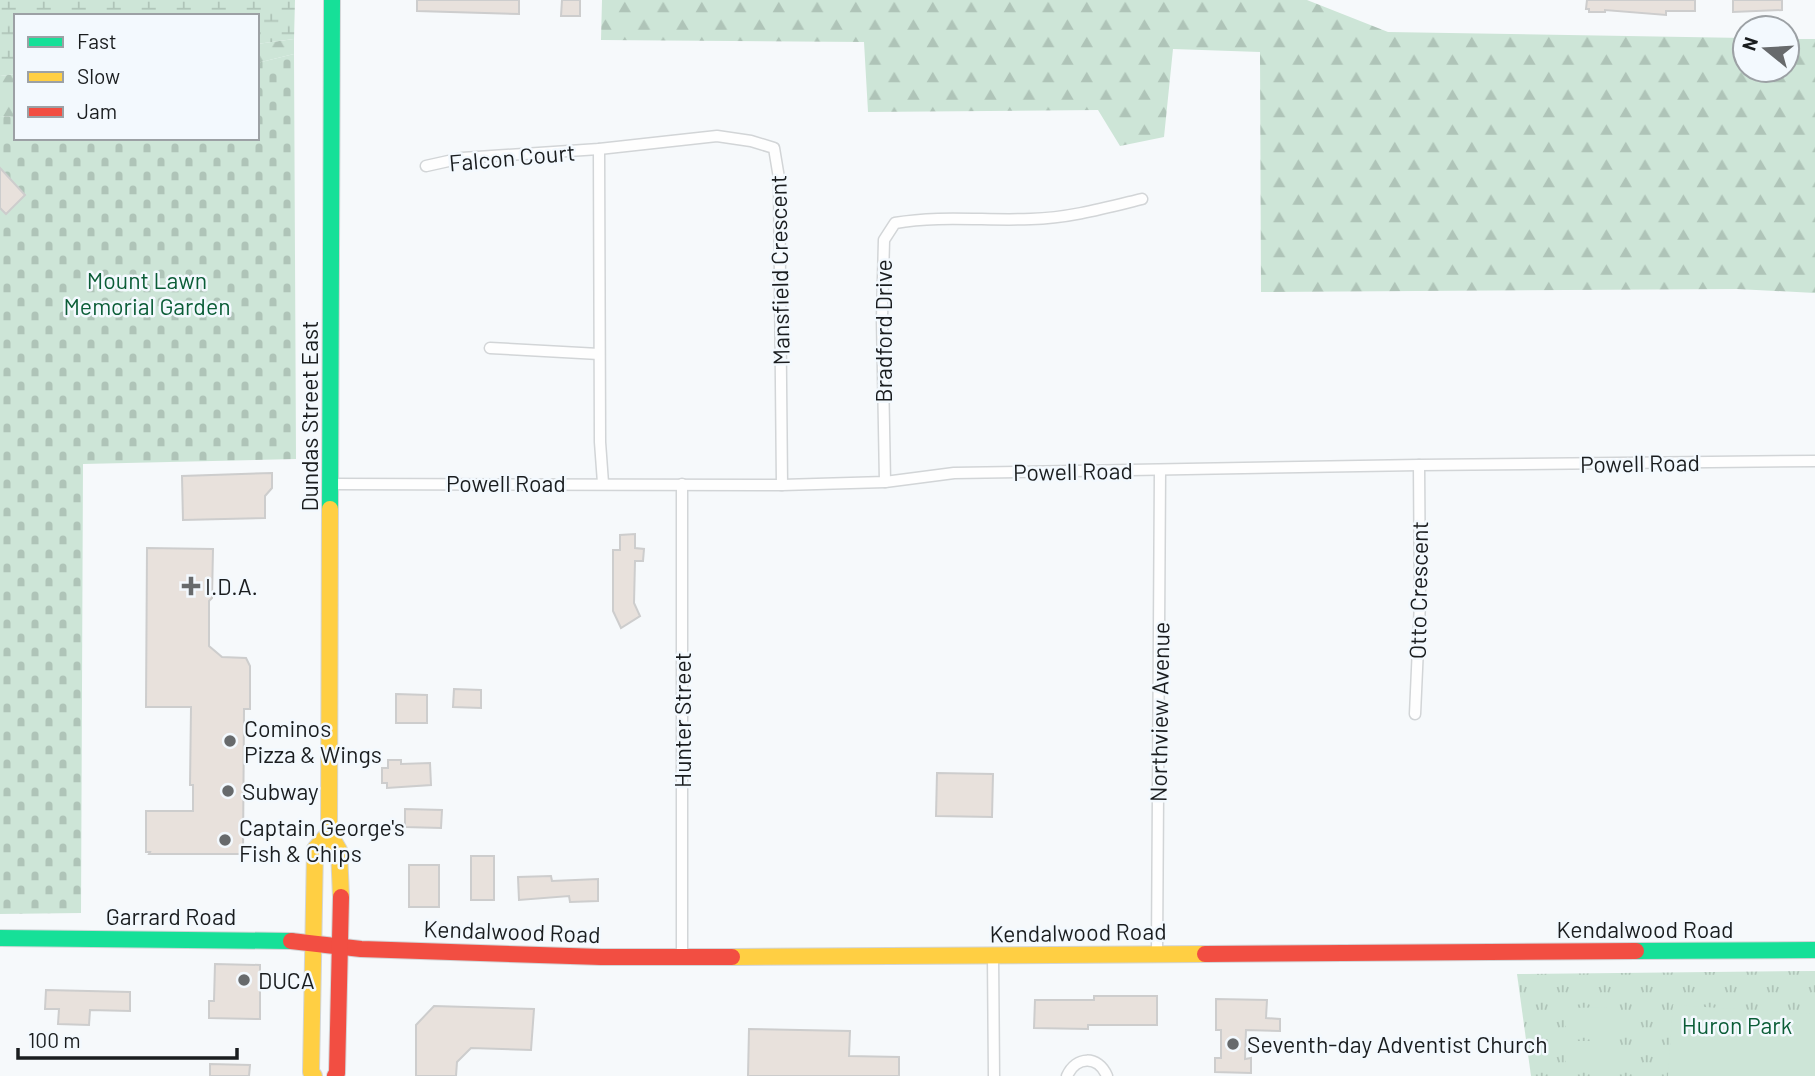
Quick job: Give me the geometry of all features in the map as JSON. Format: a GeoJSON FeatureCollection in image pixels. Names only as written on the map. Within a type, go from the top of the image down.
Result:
{"type":"FeatureCollection","features":[{"type":"Feature","properties":{"kind":"street","name":"Dundas Street East"},"geometry":{"type":"LineString","coordinates":[[332,0],[329,833],[339,850],[342,915],[335,1076]]}},
{"type":"Feature","properties":{"kind":"street","name":"Mansfield Crescent"},"geometry":{"type":"LineString","coordinates":[[599,149],[717,136],[751,141],[774,148],[779,178],[782,485]]}},
{"type":"Feature","properties":{"kind":"street","name":"Falcon Court"},"geometry":{"type":"LineString","coordinates":[[426,166],[462,158],[599,149]]}},
{"type":"Feature","properties":{"kind":"street"},"geometry":{"type":"LineString","coordinates":[[599,149],[600,442],[603,484]]}},
{"type":"Feature","properties":{"kind":"street","name":"Bradford Drive"},"geometry":{"type":"LineString","coordinates":[[885,482],[882,318],[884,240],[895,223],[920,219],[1065,217],[1142,199]]}},
{"type":"Feature","properties":{"kind":"street"},"geometry":{"type":"LineString","coordinates":[[490,348],[599,354]]}},
{"type":"Feature","properties":{"kind":"street","name":"Powell Road"},"geometry":{"type":"LineString","coordinates":[[331,484],[782,485],[885,482],[954,473],[1815,461]]}},
{"type":"Feature","properties":{"kind":"street","name":"Otto Crescent"},"geometry":{"type":"LineString","coordinates":[[1415,714],[1420,602],[1419,465]]}},
{"type":"Feature","properties":{"kind":"street","name":"Northview Avenue"},"geometry":{"type":"LineString","coordinates":[[1157,954],[1160,470]]}},
{"type":"Feature","properties":{"kind":"street","name":"Hunter Street"},"geometry":{"type":"LineString","coordinates":[[682,484],[682,956]]}},
{"type":"Feature","properties":{"kind":"street","name":"Dundas Street East"},"geometry":{"type":"LineString","coordinates":[[314,1076],[311,1072],[315,849],[329,833]]}},
{"type":"Feature","properties":{"kind":"street","name":"Garrard Road"},"geometry":{"type":"LineString","coordinates":[[0,938],[287,940],[341,947]]}},
{"type":"Feature","properties":{"kind":"street","name":"Kendalwood Road"},"geometry":{"type":"LineString","coordinates":[[341,947],[542,956],[993,956],[1815,950]]}},
{"type":"Feature","properties":{"kind":"street"},"geometry":{"type":"LineString","coordinates":[[993,956],[994,1076]]}},
{"type":"Feature","properties":{"kind":"street"},"geometry":{"type":"LineString","coordinates":[[1067,1076],[1074,1065],[1089,1061],[1102,1066],[1107,1076]]}},
{"type":"Feature","properties":{"kind":"green space"},"geometry":{"type":"Polygon","coordinates":[[[0,0],[295,0],[294,39],[259,44],[259,14],[14,14],[14,74],[0,76],[0,0]]]}},
{"type":"Feature","properties":{"kind":"green space"},"geometry":{"type":"Polygon","coordinates":[[[602,0],[1307,0],[1388,32],[1731,38],[1731,84],[1801,84],[1801,39],[1815,39],[1815,293],[1737,289],[1261,292],[1260,52],[1173,49],[1164,137],[1120,146],[1098,110],[868,112],[864,42],[601,40],[602,0]]]}},
{"type":"Feature","properties":{"kind":"green space"},"geometry":{"type":"Polygon","coordinates":[[[294,39],[294,54],[259,63],[259,44],[294,39]]]}},
{"type":"Feature","properties":{"kind":"green space","name":"Mount Lawn Memorial Garden"},"geometry":{"type":"Polygon","coordinates":[[[294,54],[296,459],[83,464],[81,913],[0,914],[0,116],[14,117],[14,140],[259,140],[259,63],[294,54]]]}},
{"type":"Feature","properties":{"kind":"green space"},"geometry":{"type":"Polygon","coordinates":[[[14,74],[14,117],[0,116],[0,76],[14,74]]]}},
{"type":"Feature","properties":{"kind":"green space","name":"Huron Park"},"geometry":{"type":"Polygon","coordinates":[[[1815,971],[1815,1076],[1531,1076],[1517,974],[1815,971]]]}},
{"type":"Feature","properties":{"kind":"green space"},"geometry":{"type":"Polygon","coordinates":[[[1673,1005],[1815,1014],[1815,1076],[1668,1076],[1673,1005]]]}},
{"type":"Feature","properties":{"kind":"green space"},"geometry":{"type":"Polygon","coordinates":[[[1618,1007],[1618,1032],[1566,1032],[1566,1008],[1618,1007]]]}},
{"type":"Feature","properties":{"kind":"green space"},"geometry":{"type":"Polygon","coordinates":[[[1566,1041],[1618,1041],[1618,1065],[1566,1065],[1566,1041]]]}},
{"type":"Feature","properties":{"kind":"building"},"geometry":{"type":"Polygon","coordinates":[[[417,0],[519,0],[519,14],[417,11],[417,0]]]}},
{"type":"Feature","properties":{"kind":"building"},"geometry":{"type":"Polygon","coordinates":[[[562,0],[580,0],[580,16],[561,16],[562,0]]]}},
{"type":"Feature","properties":{"kind":"building"},"geometry":{"type":"Polygon","coordinates":[[[1587,0],[1695,0],[1695,11],[1666,11],[1666,15],[1605,10],[1589,12],[1589,9],[1586,9],[1587,0]]]}},
{"type":"Feature","properties":{"kind":"building"},"geometry":{"type":"Polygon","coordinates":[[[1733,0],[1782,0],[1782,10],[1733,12],[1733,0]]]}},
{"type":"Feature","properties":{"kind":"building"},"geometry":{"type":"Polygon","coordinates":[[[0,168],[25,195],[6,214],[0,208],[0,168]]]}},
{"type":"Feature","properties":{"kind":"building"},"geometry":{"type":"Polygon","coordinates":[[[272,473],[272,488],[265,496],[265,518],[183,520],[182,476],[272,473]]]}},
{"type":"Feature","properties":{"kind":"building"},"geometry":{"type":"Polygon","coordinates":[[[635,534],[635,548],[644,549],[643,561],[635,561],[634,603],[640,616],[621,628],[613,611],[613,550],[620,550],[620,535],[635,534]]]}},
{"type":"Feature","properties":{"kind":"building"},"geometry":{"type":"Polygon","coordinates":[[[147,548],[213,549],[209,646],[222,657],[246,658],[250,666],[250,709],[244,709],[243,854],[146,852],[146,811],[193,811],[193,785],[190,785],[191,707],[146,707],[147,548]]]}},
{"type":"Feature","properties":{"kind":"building"},"geometry":{"type":"Polygon","coordinates":[[[454,689],[481,690],[481,708],[453,707],[454,689]]]}},
{"type":"Feature","properties":{"kind":"building"},"geometry":{"type":"Polygon","coordinates":[[[396,694],[427,695],[427,723],[396,723],[396,694]]]}},
{"type":"Feature","properties":{"kind":"building"},"geometry":{"type":"Polygon","coordinates":[[[388,760],[401,760],[401,764],[430,763],[431,785],[387,788],[387,783],[382,783],[382,768],[388,768],[388,760]]]}},
{"type":"Feature","properties":{"kind":"building"},"geometry":{"type":"Polygon","coordinates":[[[937,773],[993,774],[992,817],[936,816],[937,773]]]}},
{"type":"Feature","properties":{"kind":"building"},"geometry":{"type":"Polygon","coordinates":[[[405,809],[442,810],[441,828],[405,827],[405,809]]]}},
{"type":"Feature","properties":{"kind":"building"},"geometry":{"type":"Polygon","coordinates":[[[471,856],[494,856],[494,900],[471,900],[471,856]]]}},
{"type":"Feature","properties":{"kind":"building"},"geometry":{"type":"Polygon","coordinates":[[[409,865],[439,865],[439,907],[409,907],[409,865]]]}},
{"type":"Feature","properties":{"kind":"building"},"geometry":{"type":"Polygon","coordinates":[[[551,876],[552,881],[598,879],[598,901],[570,902],[569,896],[519,900],[518,877],[551,876]]]}},
{"type":"Feature","properties":{"kind":"building"},"geometry":{"type":"Polygon","coordinates":[[[215,964],[260,965],[260,1019],[209,1018],[209,1001],[214,1001],[215,964]]]}},
{"type":"Feature","properties":{"kind":"building"},"geometry":{"type":"Polygon","coordinates":[[[46,990],[130,992],[130,1011],[90,1010],[89,1025],[58,1024],[59,1009],[45,1009],[46,990]]]}},
{"type":"Feature","properties":{"kind":"building"},"geometry":{"type":"Polygon","coordinates":[[[1094,996],[1157,996],[1157,1025],[1088,1025],[1088,1029],[1034,1028],[1035,1000],[1094,1000],[1094,996]]]}},
{"type":"Feature","properties":{"kind":"building","name":"Seventh-day Adventist Church"},"geometry":{"type":"Polygon","coordinates":[[[1216,999],[1267,1000],[1266,1018],[1280,1019],[1280,1031],[1246,1030],[1245,1059],[1251,1058],[1251,1073],[1215,1072],[1215,1058],[1221,1058],[1221,1030],[1216,1030],[1216,999]]]}},
{"type":"Feature","properties":{"kind":"building"},"geometry":{"type":"Polygon","coordinates":[[[434,1006],[534,1009],[531,1050],[471,1048],[457,1062],[456,1076],[416,1076],[416,1025],[434,1006]]]}},
{"type":"Feature","properties":{"kind":"building"},"geometry":{"type":"Polygon","coordinates":[[[749,1029],[850,1031],[849,1056],[899,1057],[899,1076],[748,1076],[749,1029]]]}},
{"type":"Feature","properties":{"kind":"building"},"geometry":{"type":"Polygon","coordinates":[[[210,1064],[250,1065],[249,1076],[210,1076],[210,1064]]]}},
{"type":"Feature","properties":{"kind":"traffic: fast"},"geometry":{"type":"LineString","coordinates":[[330,509],[332,0]]}},
{"type":"Feature","properties":{"kind":"traffic: fast"},"geometry":{"type":"LineString","coordinates":[[0,938],[291,941]]}},
{"type":"Feature","properties":{"kind":"traffic: fast"},"geometry":{"type":"LineString","coordinates":[[1636,951],[1815,950]]}},
{"type":"Feature","properties":{"kind":"traffic: slow"},"geometry":{"type":"LineString","coordinates":[[330,509],[329,833],[339,850],[341,897]]}},
{"type":"Feature","properties":{"kind":"traffic: slow"},"geometry":{"type":"LineString","coordinates":[[314,1076],[311,1072],[315,849],[329,833]]}},
{"type":"Feature","properties":{"kind":"traffic: slow"},"geometry":{"type":"LineString","coordinates":[[732,957],[1205,954]]}},
{"type":"Feature","properties":{"kind":"traffic: jam"},"geometry":{"type":"LineString","coordinates":[[335,1076],[341,897]]}},
{"type":"Feature","properties":{"kind":"traffic: jam"},"geometry":{"type":"LineString","coordinates":[[291,941],[361,949],[601,957],[732,957]]}},
{"type":"Feature","properties":{"kind":"traffic: jam"},"geometry":{"type":"LineString","coordinates":[[1205,954],[1636,951]]}},
{"type":"Feature","properties":{"kind":"place","name":"I.D.A."},"geometry":{"type":"Point","coordinates":[191,586]}},
{"type":"Feature","properties":{"kind":"place","name":"Cominos Pizza & Wings"},"geometry":{"type":"Point","coordinates":[230,741]}},
{"type":"Feature","properties":{"kind":"place","name":"Subway"},"geometry":{"type":"Point","coordinates":[228,791]}},
{"type":"Feature","properties":{"kind":"place","name":"Captain George's Fish & Chips"},"geometry":{"type":"Point","coordinates":[225,840]}},
{"type":"Feature","properties":{"kind":"place","name":"DUCA"},"geometry":{"type":"Point","coordinates":[244,980]}},
{"type":"Feature","properties":{"kind":"place","name":"Seventh-day Adventist Church"},"geometry":{"type":"Point","coordinates":[1233,1044]}}]}
